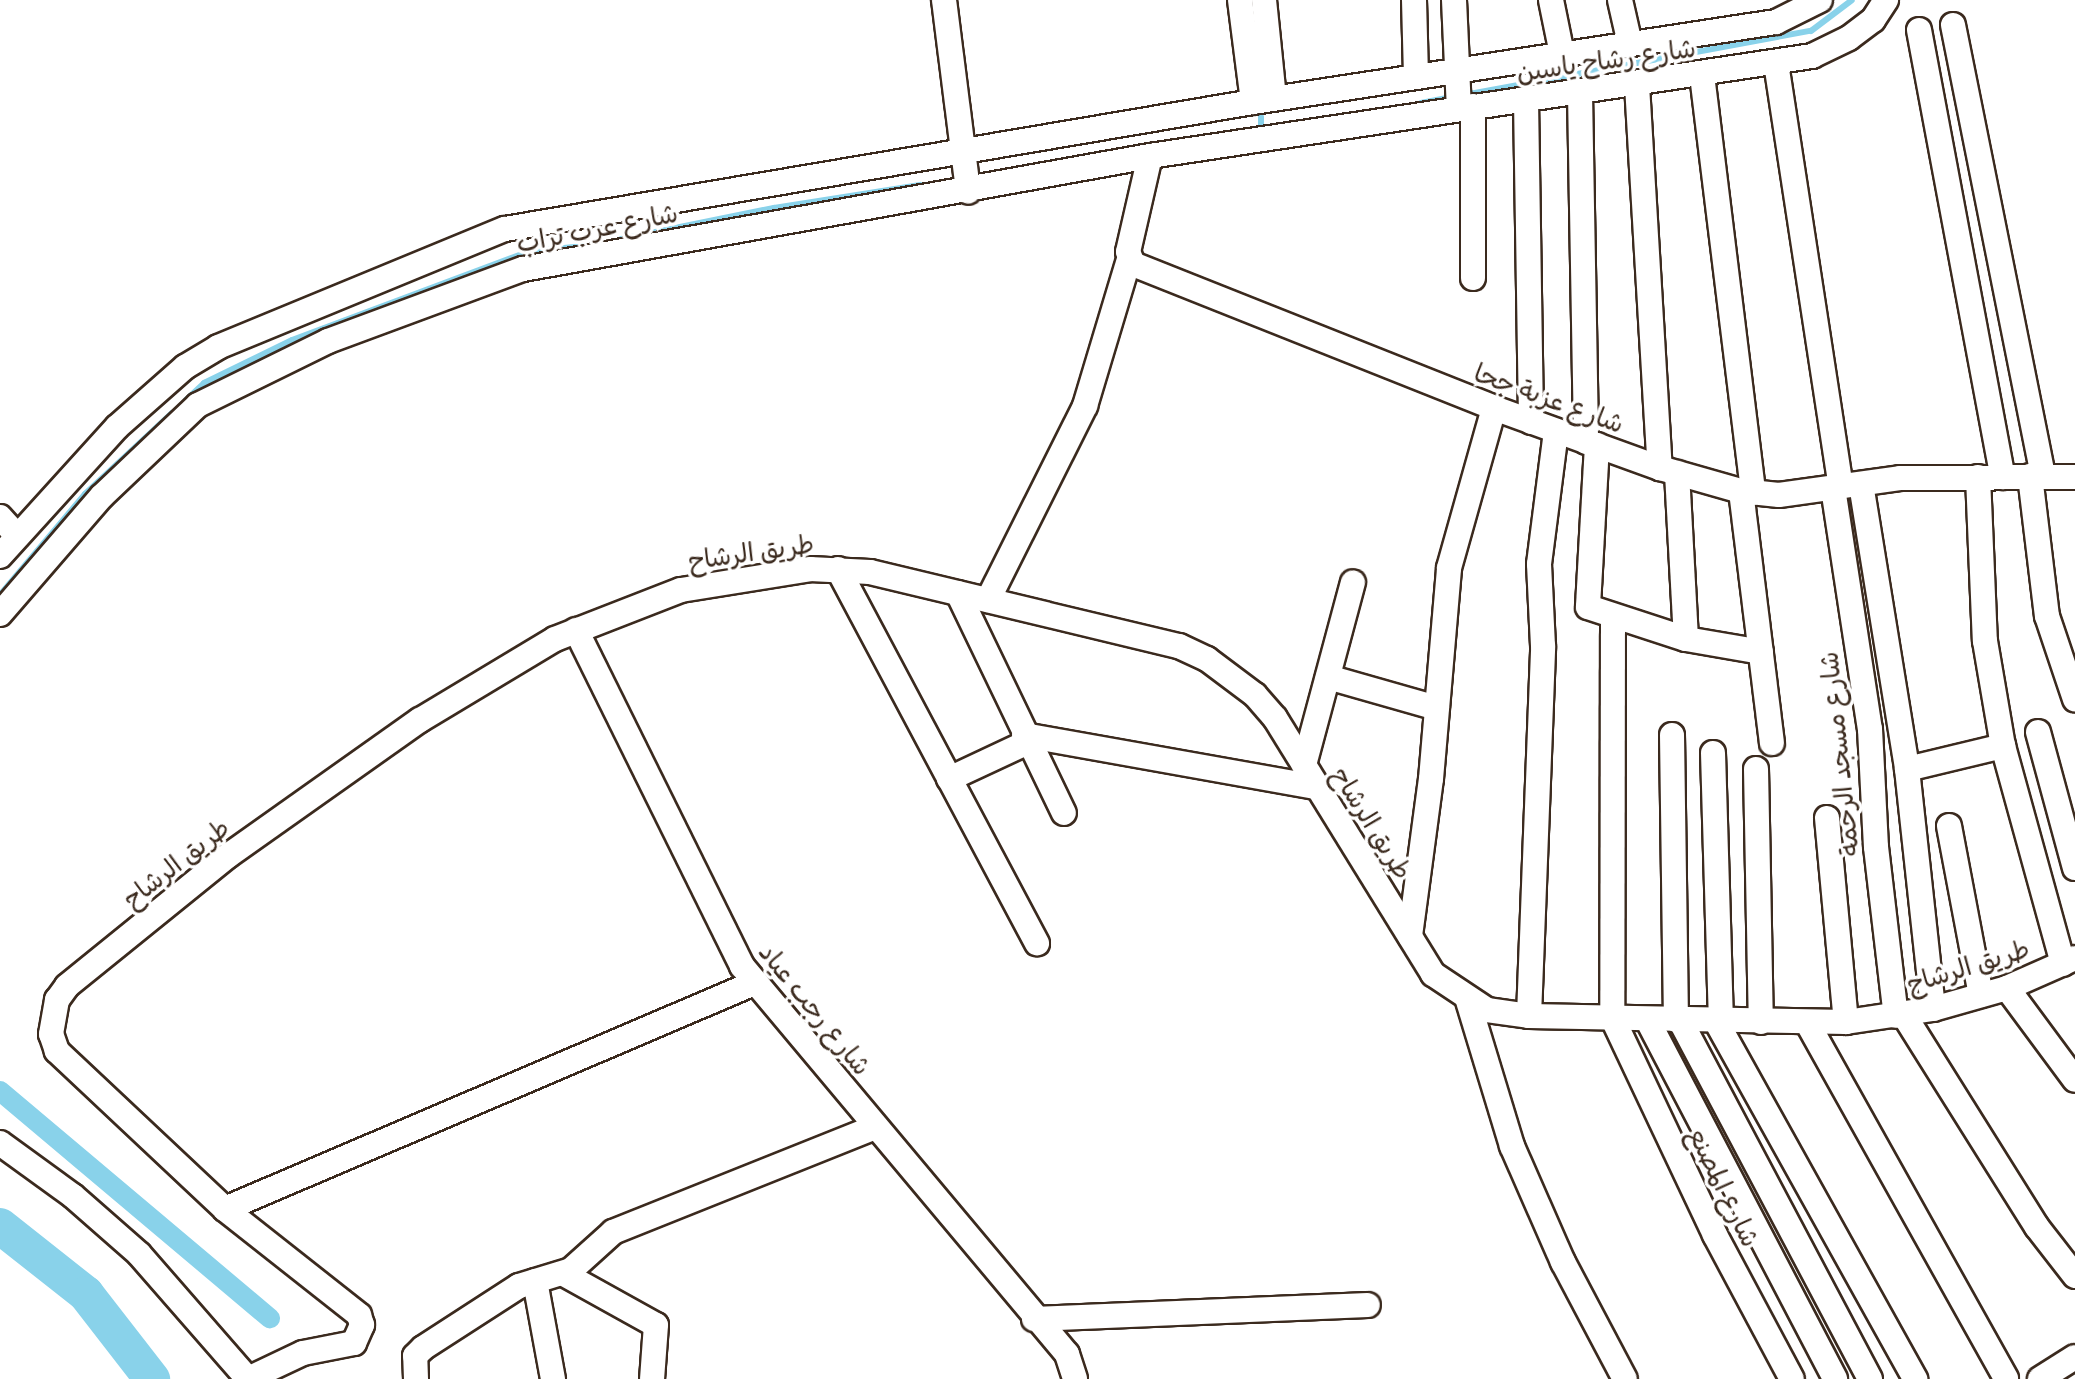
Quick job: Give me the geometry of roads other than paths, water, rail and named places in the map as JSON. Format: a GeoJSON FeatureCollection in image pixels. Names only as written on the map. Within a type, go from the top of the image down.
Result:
{"type":"FeatureCollection","features":[{"type":"Feature","properties":{"kind":"street"},"geometry":{"type":"LineString","coordinates":[[944,0],[966,172]]}},
{"type":"Feature","properties":{"kind":"street"},"geometry":{"type":"LineString","coordinates":[[1240,0],[1264,100]]}},
{"type":"Feature","properties":{"kind":"street"},"geometry":{"type":"LineString","coordinates":[[1264,0],[1264,100]]}},
{"type":"Feature","properties":{"kind":"street"},"geometry":{"type":"LineString","coordinates":[[1414,0],[1416,77]]}},
{"type":"Feature","properties":{"kind":"street"},"geometry":{"type":"LineString","coordinates":[[1454,0],[1473,278]]}},
{"type":"Feature","properties":{"kind":"street"},"geometry":{"type":"LineString","coordinates":[[1551,0],[1562,54]]}},
{"type":"Feature","properties":{"kind":"street"},"geometry":{"type":"LineString","coordinates":[[1620,0],[1630,44]]}},
{"type":"Feature","properties":{"kind":"street","name":"شارع رشاح ياسين"},"geometry":{"type":"LineString","coordinates":[[1310,113],[1416,77],[1460,94],[1562,54],[1776,22],[1820,0]]}},
{"type":"Feature","properties":{"kind":"street","name":"شارع رشاح ياسين"},"geometry":{"type":"LineString","coordinates":[[1264,100],[1310,113],[1460,94],[1526,100],[1702,75],[1812,56],[1849,38],[1873,20],[1886,0]]}},
{"type":"Feature","properties":{"kind":"street"},"geometry":{"type":"LineString","coordinates":[[1953,25],[2036,476],[2047,616],[2075,699]]}},
{"type":"Feature","properties":{"kind":"street"},"geometry":{"type":"LineString","coordinates":[[1919,30],[2003,477]]}},
{"type":"Feature","properties":{"kind":"street"},"geometry":{"type":"LineString","coordinates":[[1776,63],[1845,486],[1907,769],[1933,1009]]}},
{"type":"Feature","properties":{"kind":"street"},"geometry":{"type":"LineString","coordinates":[[1702,75],[1772,743]]}},
{"type":"Feature","properties":{"kind":"street"},"geometry":{"type":"LineString","coordinates":[[1637,85],[1686,639]]}},
{"type":"Feature","properties":{"kind":"street"},"geometry":{"type":"LineString","coordinates":[[1580,93],[1592,444],[1585,598],[1591,610],[1613,617],[1686,639],[1761,652]]}},
{"type":"Feature","properties":{"kind":"street","name":"شارع عرب تراب"},"geometry":{"type":"LineString","coordinates":[[0,614],[102,496],[166,431],[198,405],[328,341],[523,269],[966,172],[1264,100]]}},
{"type":"Feature","properties":{"kind":"street"},"geometry":{"type":"LineString","coordinates":[[1526,100],[1531,422]]}},
{"type":"Feature","properties":{"kind":"street","name":"شارع عرب تراب"},"geometry":{"type":"LineString","coordinates":[[0,556],[117,427],[185,367],[218,347],[426,258],[505,229],[552,218],[966,172],[1150,156],[1310,113]]}},
{"type":"Feature","properties":{"kind":"street"},"geometry":{"type":"LineString","coordinates":[[988,600],[1085,406],[1129,259],[1150,156]]}},
{"type":"Feature","properties":{"kind":"street","name":"شارع عزبة جحا"},"geometry":{"type":"LineString","coordinates":[[1129,259],[1531,422],[1669,471],[1747,492],[1978,477],[2075,477]]}},
{"type":"Feature","properties":{"kind":"street"},"geometry":{"type":"LineString","coordinates":[[1410,936],[1452,548],[1494,408]]}},
{"type":"Feature","properties":{"kind":"street"},"geometry":{"type":"LineString","coordinates":[[1529,1016],[1543,646],[1539,564],[1556,431]]}},
{"type":"Feature","properties":{"kind":"street"},"geometry":{"type":"LineString","coordinates":[[1978,477],[1985,641],[2003,746],[2069,961]]}},
{"type":"Feature","properties":{"kind":"street","name":"شارع مسجد الرحمة"},"geometry":{"type":"LineString","coordinates":[[1845,486],[1870,729],[1876,847],[1900,1015]]}},
{"type":"Feature","properties":{"kind":"street"},"geometry":{"type":"LineString","coordinates":[[0,517],[17,536]]}},
{"type":"Feature","properties":{"kind":"street"},"geometry":{"type":"LineString","coordinates":[[838,569],[1037,943]]}},
{"type":"Feature","properties":{"kind":"street","name":"طريق الرشاح"},"geometry":{"type":"LineString","coordinates":[[248,1379],[303,1353],[354,1343],[362,1325],[359,1315],[225,1209],[57,1051],[51,1017],[57,1000],[67,986],[229,855],[485,677],[576,630],[681,590],[782,572],[838,569],[958,593],[1179,646],[1207,659],[1255,695],[1304,765],[1433,974],[1468,1001],[1529,1016],[1808,1024],[1846,1022],[1933,1009],[2007,988],[2069,961]]}},
{"type":"Feature","properties":{"kind":"street"},"geometry":{"type":"LineString","coordinates":[[1304,765],[1353,582]]}},
{"type":"Feature","properties":{"kind":"street"},"geometry":{"type":"LineString","coordinates":[[958,593],[1064,813]]}},
{"type":"Feature","properties":{"kind":"street"},"geometry":{"type":"LineString","coordinates":[[1612,1017],[1613,617]]}},
{"type":"Feature","properties":{"kind":"street","name":"شارع رجب عياد"},"geometry":{"type":"LineString","coordinates":[[576,630],[716,920],[754,983],[1034,1319],[1067,1354],[1075,1379]]}},
{"type":"Feature","properties":{"kind":"street"},"geometry":{"type":"LineString","coordinates":[[1328,677],[1437,708]]}},
{"type":"Feature","properties":{"kind":"street"},"geometry":{"type":"LineString","coordinates":[[2038,732],[2075,868]]}},
{"type":"Feature","properties":{"kind":"street"},"geometry":{"type":"LineString","coordinates":[[1672,735],[1678,1020],[1870,1379]]}},
{"type":"Feature","properties":{"kind":"street"},"geometry":{"type":"LineString","coordinates":[[949,779],[1026,738],[1316,787]]}},
{"type":"Feature","properties":{"kind":"street"},"geometry":{"type":"LineString","coordinates":[[1907,769],[2003,746]]}},
{"type":"Feature","properties":{"kind":"street"},"geometry":{"type":"LineString","coordinates":[[1713,753],[1719,1021],[1915,1379]]}},
{"type":"Feature","properties":{"kind":"street"},"geometry":{"type":"LineString","coordinates":[[1756,769],[1761,1022]]}},
{"type":"Feature","properties":{"kind":"street"},"geometry":{"type":"LineString","coordinates":[[1827,818],[1846,1022]]}},
{"type":"Feature","properties":{"kind":"street"},"geometry":{"type":"LineString","coordinates":[[1949,826],[1981,995]]}},
{"type":"Feature","properties":{"kind":"street"},"geometry":{"type":"LineString","coordinates":[[225,1209],[754,983]]}},
{"type":"Feature","properties":{"kind":"street"},"geometry":{"type":"LineString","coordinates":[[2007,988],[2075,1080]]}},
{"type":"Feature","properties":{"kind":"street"},"geometry":{"type":"LineString","coordinates":[[1468,1001],[1516,1156],[1563,1262],[1625,1379]]}},
{"type":"Feature","properties":{"kind":"street"},"geometry":{"type":"LineString","coordinates":[[1900,1015],[2037,1227],[2075,1276]]}},
{"type":"Feature","properties":{"kind":"street","name":"شارع المصنع"},"geometry":{"type":"LineString","coordinates":[[1612,1017],[1715,1235],[1792,1379]]}},
{"type":"Feature","properties":{"kind":"street"},"geometry":{"type":"LineString","coordinates":[[1647,1019],[1835,1379]]}},
{"type":"Feature","properties":{"kind":"street"},"geometry":{"type":"LineString","coordinates":[[1808,1024],[2006,1379]]}},
{"type":"Feature","properties":{"kind":"street"},"geometry":{"type":"LineString","coordinates":[[416,1379],[415,1356],[423,1348],[535,1281],[564,1274],[613,1232],[876,1127]]}},
{"type":"Feature","properties":{"kind":"street"},"geometry":{"type":"LineString","coordinates":[[0,1143],[73,1196],[139,1254],[248,1379]]}},
{"type":"Feature","properties":{"kind":"street"},"geometry":{"type":"LineString","coordinates":[[564,1274],[656,1325],[652,1379]]}},
{"type":"Feature","properties":{"kind":"street"},"geometry":{"type":"LineString","coordinates":[[535,1281],[553,1379]]}},
{"type":"Feature","properties":{"kind":"street"},"geometry":{"type":"LineString","coordinates":[[1034,1319],[1368,1305]]}},
{"type":"Feature","properties":{"kind":"street"},"geometry":{"type":"LineString","coordinates":[[205,1330],[227,1379]]}},
{"type":"Feature","properties":{"kind":"street"},"geometry":{"type":"LineString","coordinates":[[2040,1379],[2075,1357]]}},
{"type":"Feature","properties":{"kind":"waterway"},"geometry":{"type":"LineString","coordinates":[[1464,95],[1811,31],[1852,0]]}},
{"type":"Feature","properties":{"kind":"waterway"},"geometry":{"type":"LineString","coordinates":[[1421,103],[1453,97]]}},
{"type":"Feature","properties":{"kind":"waterway"},"geometry":{"type":"LineString","coordinates":[[1261,117],[1261,129]]}},
{"type":"Feature","properties":{"kind":"waterway"},"geometry":{"type":"LineString","coordinates":[[621,239],[774,208],[920,185]]}},
{"type":"Feature","properties":{"kind":"waterway"},"geometry":{"type":"LineString","coordinates":[[186,400],[204,383],[292,340],[530,251],[586,246]]}},
{"type":"Feature","properties":{"kind":"waterway"},"geometry":{"type":"LineString","coordinates":[[0,595],[85,494],[172,413]]}},
{"type":"Feature","properties":{"kind":"waterway"},"geometry":{"type":"LineString","coordinates":[[0,1091],[270,1318]]}},
{"type":"Feature","properties":{"kind":"waterway"},"geometry":{"type":"LineString","coordinates":[[0,1226],[86,1294],[152,1379]]}}]}
